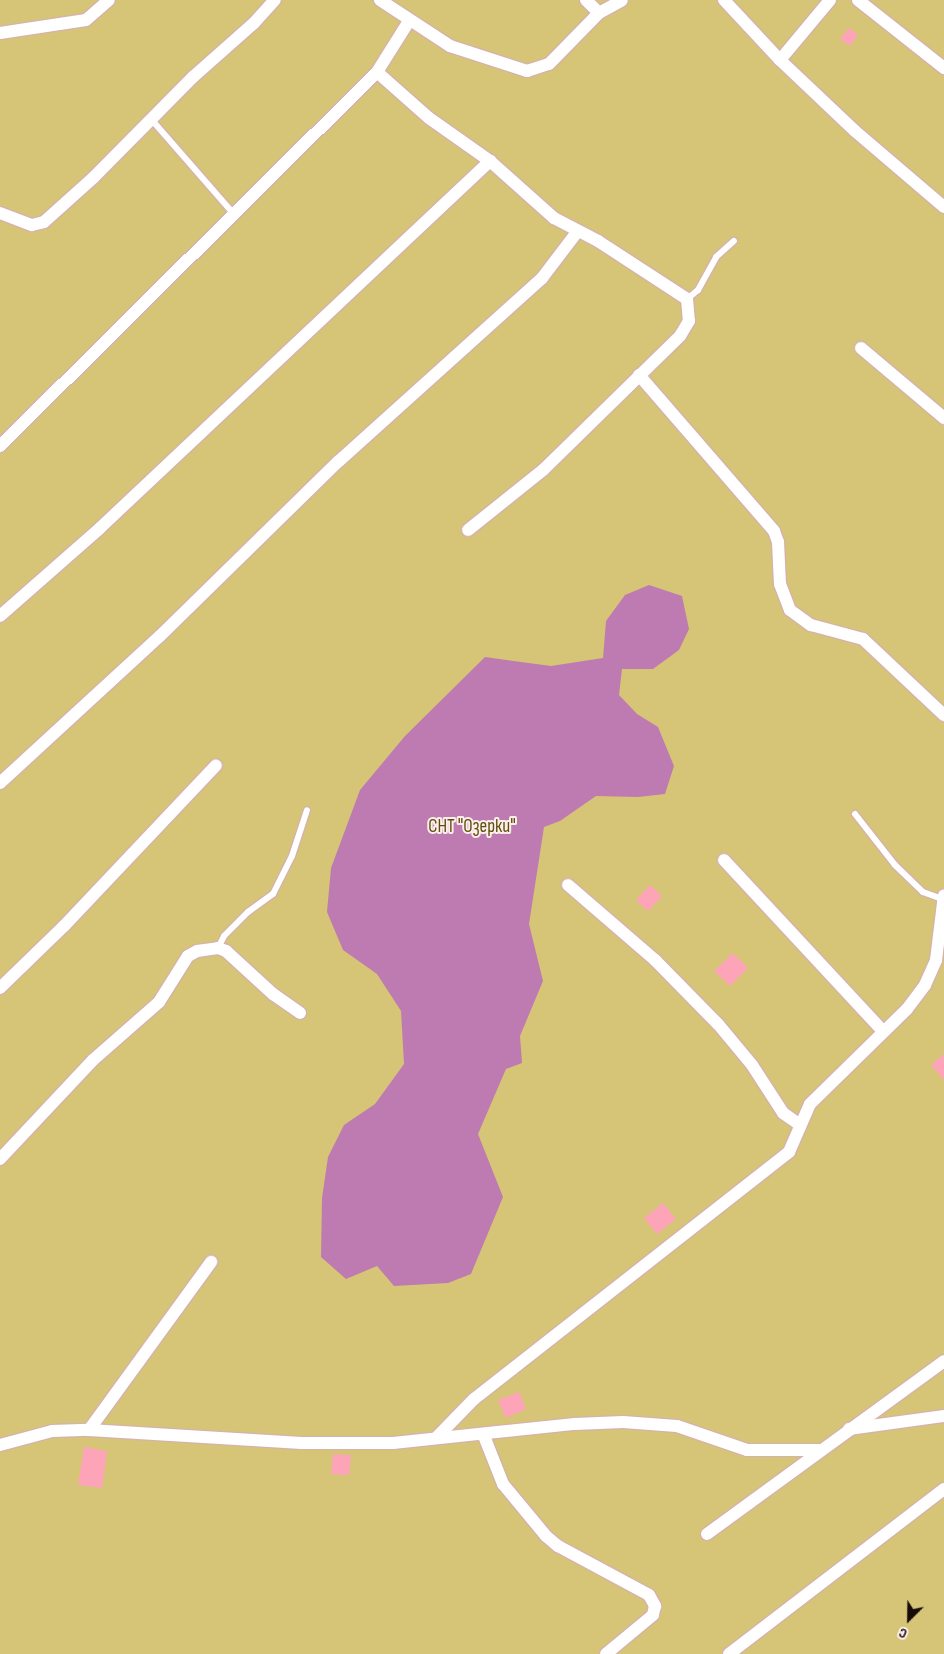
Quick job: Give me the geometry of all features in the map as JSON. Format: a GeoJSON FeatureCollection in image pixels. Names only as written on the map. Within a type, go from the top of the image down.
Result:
{"type":"FeatureCollection","features":[{"type":"Feature","properties":{"kind":"street"},"geometry":{"type":"LineString","coordinates":[[0,33],[86,20],[109,0]]}},
{"type":"Feature","properties":{"kind":"street"},"geometry":{"type":"LineString","coordinates":[[0,213],[32,225],[44,222],[152,119],[193,76],[254,24],[275,0]]}},
{"type":"Feature","properties":{"kind":"street"},"geometry":{"type":"LineString","coordinates":[[380,0],[409,21],[450,46],[527,71],[549,64],[599,13],[622,0]]}},
{"type":"Feature","properties":{"kind":"street"},"geometry":{"type":"LineString","coordinates":[[586,0],[599,13]]}},
{"type":"Feature","properties":{"kind":"street"},"geometry":{"type":"LineString","coordinates":[[724,0],[780,60],[855,131],[944,208]]}},
{"type":"Feature","properties":{"kind":"street"},"geometry":{"type":"LineString","coordinates":[[780,60],[830,0]]}},
{"type":"Feature","properties":{"kind":"street"},"geometry":{"type":"LineString","coordinates":[[858,0],[944,68]]}},
{"type":"Feature","properties":{"kind":"street"},"geometry":{"type":"LineString","coordinates":[[0,446],[377,72],[409,21]]}},
{"type":"Feature","properties":{"kind":"street"},"geometry":{"type":"LineString","coordinates":[[377,72],[430,118],[490,161],[539,206],[577,232],[598,241],[687,299],[687,327],[543,470],[468,530]]}},
{"type":"Feature","properties":{"kind":"street"},"geometry":{"type":"LineString","coordinates":[[0,616],[100,528],[490,161]]}},
{"type":"Feature","properties":{"kind":"street"},"geometry":{"type":"LineString","coordinates":[[0,783],[160,636],[327,473],[542,278],[577,232]]}},
{"type":"Feature","properties":{"kind":"street"},"geometry":{"type":"LineString","coordinates":[[861,348],[944,418]]}},
{"type":"Feature","properties":{"kind":"street"},"geometry":{"type":"LineString","coordinates":[[638,375],[774,530],[778,542],[780,584],[790,610],[811,625],[849,634],[869,643],[944,715]]}},
{"type":"Feature","properties":{"kind":"street"},"geometry":{"type":"LineString","coordinates":[[0,988],[64,926],[216,765]]}},
{"type":"Feature","properties":{"kind":"street"},"geometry":{"type":"LineString","coordinates":[[724,860],[883,1032]]}},
{"type":"Feature","properties":{"kind":"street"},"geometry":{"type":"LineString","coordinates":[[568,885],[655,960],[711,1017],[752,1065],[783,1113],[800,1124]]}},
{"type":"Feature","properties":{"kind":"street"},"geometry":{"type":"LineString","coordinates":[[437,1437],[474,1399],[780,1161],[792,1146],[810,1104],[918,996],[933,971],[943,897]]}},
{"type":"Feature","properties":{"kind":"street"},"geometry":{"type":"LineString","coordinates":[[0,1159],[93,1060],[159,1002],[188,956],[218,948],[234,957],[273,994],[300,1012]]}},
{"type":"Feature","properties":{"kind":"street"},"geometry":{"type":"LineString","coordinates":[[89,1430],[212,1262]]}},
{"type":"Feature","properties":{"kind":"street"},"geometry":{"type":"LineString","coordinates":[[707,1534],[847,1429],[944,1361]]}},
{"type":"Feature","properties":{"kind":"street"},"geometry":{"type":"LineString","coordinates":[[847,1429],[944,1416]]}},
{"type":"Feature","properties":{"kind":"street"},"geometry":{"type":"LineString","coordinates":[[0,1445],[52,1432],[89,1430],[342,1444],[393,1444],[437,1437],[484,1436],[575,1424],[664,1424],[747,1450],[819,1450]]}},
{"type":"Feature","properties":{"kind":"street"},"geometry":{"type":"LineString","coordinates":[[484,1436],[503,1484],[546,1536],[570,1553],[643,1590],[655,1606],[653,1615],[646,1623],[606,1654]]}},
{"type":"Feature","properties":{"kind":"street"},"geometry":{"type":"LineString","coordinates":[[729,1654],[944,1490]]}},
{"type":"Feature","properties":{"kind":"lane"},"geometry":{"type":"LineString","coordinates":[[152,119],[234,214]]}},
{"type":"Feature","properties":{"kind":"lane"},"geometry":{"type":"LineString","coordinates":[[687,299],[698,290],[716,258],[734,241]]}},
{"type":"Feature","properties":{"kind":"lane"},"geometry":{"type":"LineString","coordinates":[[218,948],[224,936],[248,912],[273,894],[292,856],[307,810]]}},
{"type":"Feature","properties":{"kind":"lane"},"geometry":{"type":"LineString","coordinates":[[855,814],[895,865],[923,892],[943,897]]}},
{"type":"Feature","properties":{"kind":"green space","name":"СНТ \"Озерки\""},"geometry":{"type":"Polygon","coordinates":[[[0,0],[944,0],[944,1654],[0,1654],[0,0]]]}},
{"type":"Feature","properties":{"kind":"shaded area"},"geometry":{"type":"Polygon","coordinates":[[[649,585],[682,596],[689,629],[679,650],[653,669],[622,669],[619,695],[637,714],[658,727],[674,766],[665,794],[638,797],[596,796],[560,821],[544,827],[529,924],[543,981],[520,1036],[522,1063],[506,1069],[478,1134],[503,1197],[471,1274],[448,1283],[394,1286],[377,1266],[346,1279],[321,1257],[322,1198],[328,1157],[344,1125],[375,1104],[404,1064],[401,1011],[377,974],[343,950],[327,912],[331,868],[360,790],[405,736],[485,657],[551,666],[603,658],[606,621],[625,595],[649,585]]]}},
{"type":"Feature","properties":{"kind":"building"},"geometry":{"type":"Polygon","coordinates":[[[849,28],[858,35],[850,46],[840,39],[849,28]]]}},
{"type":"Feature","properties":{"kind":"building"},"geometry":{"type":"Polygon","coordinates":[[[650,885],[662,896],[648,911],[636,900],[650,885]]]}},
{"type":"Feature","properties":{"kind":"building"},"geometry":{"type":"Polygon","coordinates":[[[733,953],[748,968],[730,986],[714,971],[733,953]]]}},
{"type":"Feature","properties":{"kind":"building"},"geometry":{"type":"Polygon","coordinates":[[[944,1054],[944,1080],[931,1065],[944,1054]]]}},
{"type":"Feature","properties":{"kind":"building"},"geometry":{"type":"Polygon","coordinates":[[[663,1203],[676,1219],[657,1234],[644,1218],[663,1203]]]}},
{"type":"Feature","properties":{"kind":"building"},"geometry":{"type":"Polygon","coordinates":[[[519,1392],[526,1409],[506,1418],[498,1400],[519,1392]]]}},
{"type":"Feature","properties":{"kind":"building"},"geometry":{"type":"Polygon","coordinates":[[[84,1447],[107,1451],[102,1488],[78,1485],[84,1447]]]}},
{"type":"Feature","properties":{"kind":"building"},"geometry":{"type":"Polygon","coordinates":[[[333,1454],[351,1455],[349,1475],[331,1474],[333,1454]]]}}]}
